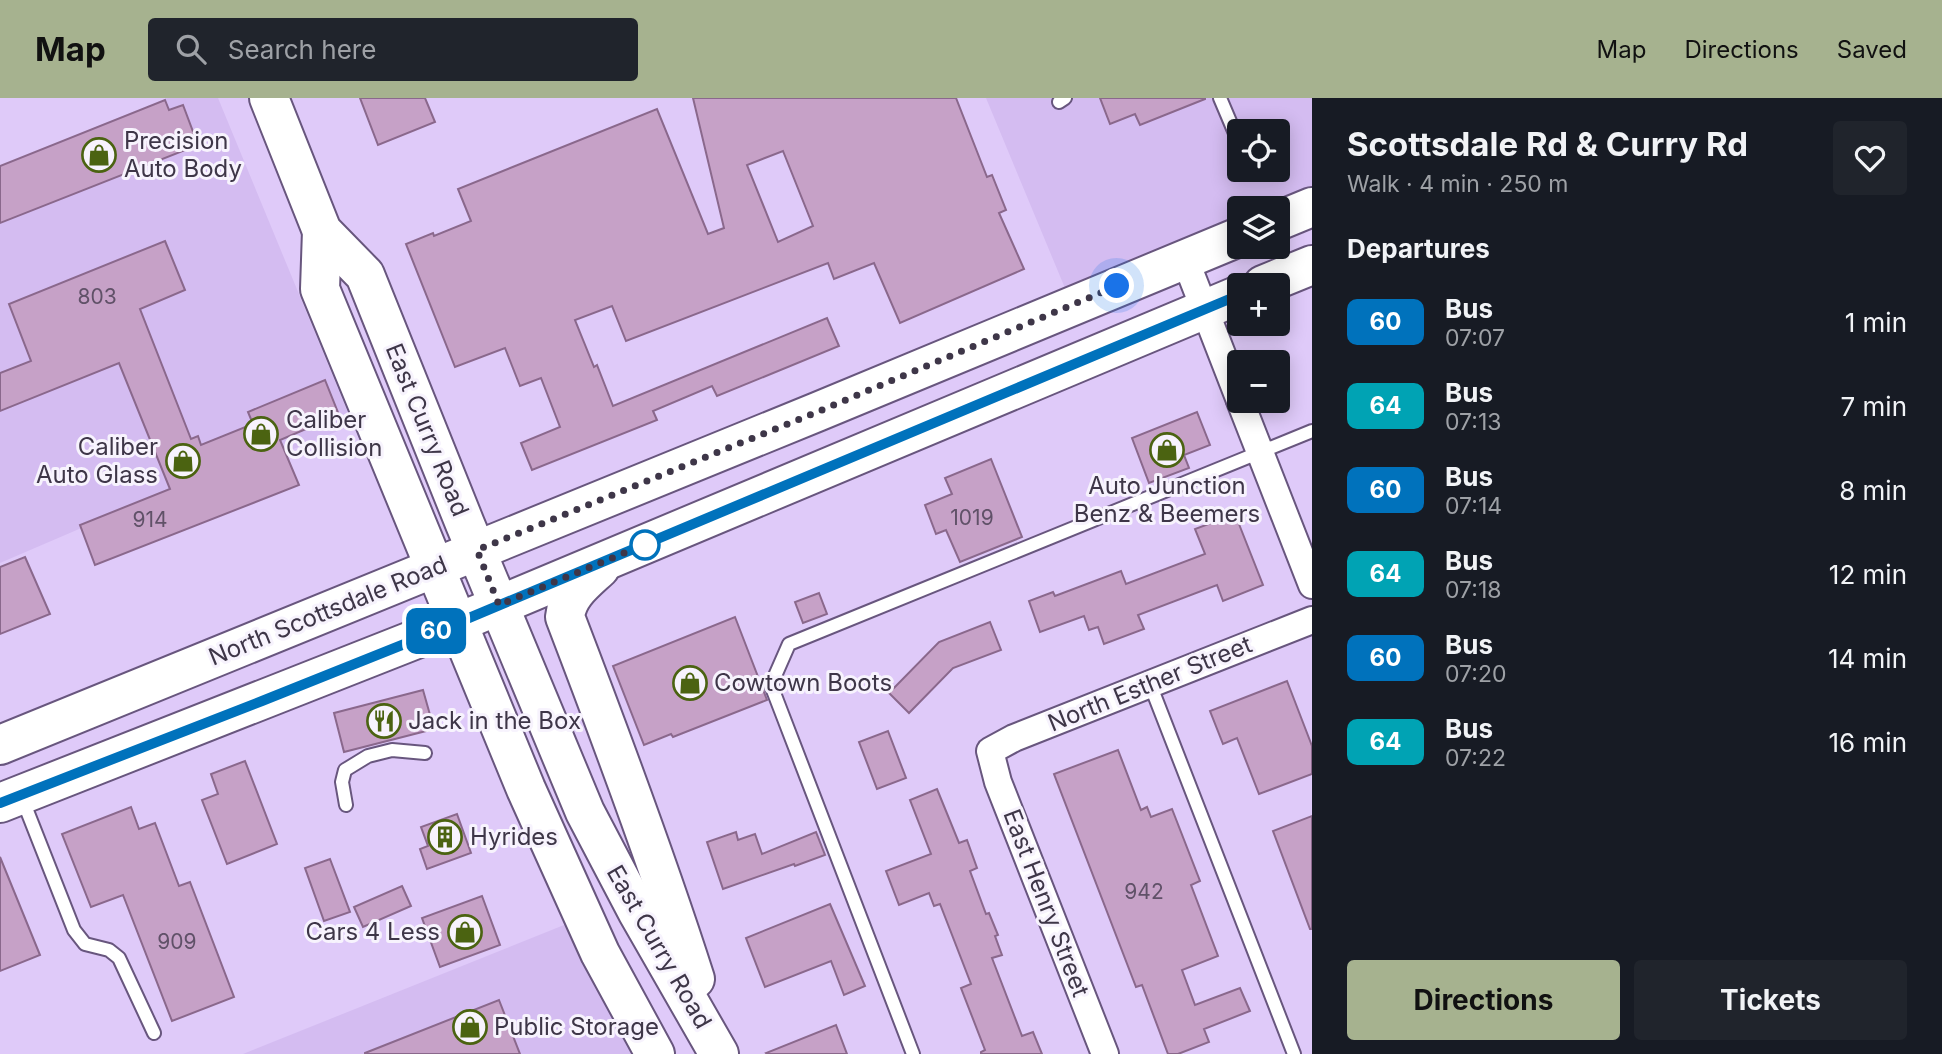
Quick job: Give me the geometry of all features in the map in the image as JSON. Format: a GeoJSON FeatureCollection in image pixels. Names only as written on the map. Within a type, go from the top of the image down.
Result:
{"type":"FeatureCollection","features":[{"type":"Feature","properties":{"kind":"main road","name":"East Curry Road"},"geometry":{"type":"LineString","coordinates":[[270,98],[322,231],[365,275],[585,812],[637,911],[718,1051]]}},
{"type":"Feature","properties":{"kind":"main road"},"geometry":{"type":"LineString","coordinates":[[1290,216],[1312,207]]}},
{"type":"Feature","properties":{"kind":"main road","name":"East Curry Road"},"geometry":{"type":"LineString","coordinates":[[322,231],[320,289],[526,789],[600,953],[654,1054]]}},
{"type":"Feature","properties":{"kind":"main road","name":"North Scottsdale Road"},"geometry":{"type":"LineString","coordinates":[[0,745],[1227,242]]}},
{"type":"Feature","properties":{"kind":"main road"},"geometry":{"type":"LineString","coordinates":[[1290,274],[1312,265]]}},
{"type":"Feature","properties":{"kind":"main road"},"geometry":{"type":"LineString","coordinates":[[10,799],[457,623],[1222,302]]}},
{"type":"Feature","properties":{"kind":"main road"},"geometry":{"type":"LineString","coordinates":[[608,561],[573,594],[566,607],[565,618],[666,888],[718,1051]]}},
{"type":"Feature","properties":{"kind":"street"},"geometry":{"type":"LineString","coordinates":[[1185,259],[1222,302],[1231,350]]}},
{"type":"Feature","properties":{"kind":"street"},"geometry":{"type":"LineString","coordinates":[[1245,413],[1312,585]]}},
{"type":"Feature","properties":{"kind":"street","name":"North Esther Street"},"geometry":{"type":"LineString","coordinates":[[990,751],[1014,738],[1312,620]]}},
{"type":"Feature","properties":{"kind":"street","name":"East Henry Street"},"geometry":{"type":"LineString","coordinates":[[990,751],[998,782],[1105,1054]]}},
{"type":"Feature","properties":{"kind":"lane"},"geometry":{"type":"LineString","coordinates":[[1220,98],[1229,119]]}},
{"type":"Feature","properties":{"kind":"lane"},"geometry":{"type":"LineString","coordinates":[[913,1054],[771,685],[789,643],[1312,431]]}},
{"type":"Feature","properties":{"kind":"lane"},"geometry":{"type":"LineString","coordinates":[[1150,684],[1294,1054]]}},
{"type":"Feature","properties":{"kind":"lane"},"geometry":{"type":"LineString","coordinates":[[346,804],[342,782],[345,770],[368,757],[392,750],[425,753]]}},
{"type":"Feature","properties":{"kind":"lane"},"geometry":{"type":"LineString","coordinates":[[10,799],[74,930],[85,944],[109,950],[119,958],[153,1033]]}},
{"type":"Feature","properties":{"kind":"shaded area"},"geometry":{"type":"Polygon","coordinates":[[[167,98],[218,98],[353,425],[211,482],[207,474],[0,563],[0,166],[167,98]]]}},
{"type":"Feature","properties":{"kind":"shaded area"},"geometry":{"type":"Polygon","coordinates":[[[986,98],[1312,98],[1312,207],[1290,207],[1290,196],[1227,196],[1227,242],[1072,305],[986,98]]]}},
{"type":"Feature","properties":{"kind":"shaded area"},"geometry":{"type":"Polygon","coordinates":[[[579,919],[637,1054],[243,1054],[579,919]]]}},
{"type":"Feature","properties":{"kind":"building"},"geometry":{"type":"Polygon","coordinates":[[[360,98],[425,98],[435,122],[378,145],[360,98]]]}},
{"type":"Feature","properties":{"kind":"building"},"geometry":{"type":"Polygon","coordinates":[[[693,98],[956,98],[987,177],[992,175],[1006,210],[999,213],[1024,269],[900,323],[874,263],[834,279],[828,263],[626,341],[612,306],[575,320],[613,406],[827,318],[839,346],[717,396],[712,386],[653,411],[657,420],[532,470],[521,443],[560,427],[541,378],[520,386],[505,348],[455,367],[406,244],[471,221],[458,189],[657,109],[708,234],[724,228],[693,98]],[[783,151],[747,165],[778,242],[813,226],[783,151]]]}},
{"type":"Feature","properties":{"kind":"building"},"geometry":{"type":"Polygon","coordinates":[[[1100,98],[1205,99],[1140,125],[1135,114],[1110,124],[1100,98]]]}},
{"type":"Feature","properties":{"kind":"building","name":"Precision Auto Body"},"geometry":{"type":"Polygon","coordinates":[[[165,100],[169,110],[183,105],[198,145],[0,223],[0,166],[165,100]]]}},
{"type":"Feature","properties":{"kind":"building"},"geometry":{"type":"Polygon","coordinates":[[[165,241],[185,290],[140,309],[191,439],[198,436],[201,445],[253,424],[248,412],[325,380],[339,415],[280,440],[299,485],[95,565],[80,525],[170,489],[119,363],[0,411],[0,373],[31,361],[9,304],[165,241]]]}},
{"type":"Feature","properties":{"kind":"building","name":"Auto Junction Benz & Beemers"},"geometry":{"type":"Polygon","coordinates":[[[1197,412],[1210,445],[1184,455],[1189,468],[1149,483],[1132,438],[1197,412]]]}},
{"type":"Feature","properties":{"kind":"building"},"geometry":{"type":"Polygon","coordinates":[[[991,459],[1022,537],[960,562],[946,530],[936,534],[925,505],[952,494],[945,478],[991,459]]]}},
{"type":"Feature","properties":{"kind":"building"},"geometry":{"type":"Polygon","coordinates":[[[1235,514],[1263,585],[1223,601],[1217,585],[1138,615],[1144,629],[1104,644],[1098,627],[1089,630],[1084,616],[1040,632],[1029,601],[1053,592],[1055,596],[1121,571],[1126,584],[1205,554],[1195,529],[1235,514]]]}},
{"type":"Feature","properties":{"kind":"building"},"geometry":{"type":"Polygon","coordinates":[[[25,557],[50,614],[0,634],[0,567],[25,557]]]}},
{"type":"Feature","properties":{"kind":"building"},"geometry":{"type":"Polygon","coordinates":[[[819,593],[827,614],[803,623],[795,602],[819,593]]]}},
{"type":"Feature","properties":{"kind":"building","name":"Cowtown Boots"},"geometry":{"type":"Polygon","coordinates":[[[735,617],[767,700],[673,737],[671,734],[644,745],[613,666],[735,617]]]}},
{"type":"Feature","properties":{"kind":"building"},"geometry":{"type":"Polygon","coordinates":[[[990,622],[1001,650],[953,668],[909,713],[889,693],[939,642],[990,622]]]}},
{"type":"Feature","properties":{"kind":"building"},"geometry":{"type":"Polygon","coordinates":[[[1287,681],[1312,746],[1312,774],[1259,794],[1237,738],[1223,744],[1210,711],[1287,681]]]}},
{"type":"Feature","properties":{"kind":"building","name":"Jack in the Box"},"geometry":{"type":"Polygon","coordinates":[[[423,690],[434,729],[344,752],[334,713],[423,690]]]}},
{"type":"Feature","properties":{"kind":"building"},"geometry":{"type":"Polygon","coordinates":[[[888,731],[906,778],[877,789],[859,742],[888,731]]]}},
{"type":"Feature","properties":{"kind":"building"},"geometry":{"type":"Polygon","coordinates":[[[1118,750],[1141,810],[1147,807],[1151,817],[1172,809],[1200,881],[1191,885],[1218,956],[1182,970],[1195,1005],[1240,988],[1250,1011],[1204,1029],[1209,1042],[1178,1054],[1168,1054],[1142,985],[1136,987],[1054,774],[1118,750]]]}},
{"type":"Feature","properties":{"kind":"building"},"geometry":{"type":"Polygon","coordinates":[[[245,761],[277,844],[227,864],[202,800],[218,794],[211,774],[245,761]]]}},
{"type":"Feature","properties":{"kind":"building"},"geometry":{"type":"Polygon","coordinates":[[[937,789],[959,843],[967,840],[977,868],[970,871],[986,914],[989,913],[998,935],[995,936],[1002,955],[992,958],[1022,1036],[1033,1032],[1042,1054],[981,1054],[985,1050],[961,988],[971,984],[940,904],[934,906],[929,893],[899,905],[886,871],[931,854],[910,800],[937,789]]]}},
{"type":"Feature","properties":{"kind":"building"},"geometry":{"type":"Polygon","coordinates":[[[131,807],[139,829],[155,823],[179,886],[190,882],[234,997],[172,1021],[123,895],[91,907],[62,834],[131,807]]]}},
{"type":"Feature","properties":{"kind":"building","name":"Hyrides"},"geometry":{"type":"Polygon","coordinates":[[[457,814],[471,853],[427,869],[420,849],[428,846],[421,827],[457,814]]]}},
{"type":"Feature","properties":{"kind":"building"},"geometry":{"type":"Polygon","coordinates":[[[1312,816],[1312,929],[1310,929],[1273,831],[1312,816]]]}},
{"type":"Feature","properties":{"kind":"building"},"geometry":{"type":"Polygon","coordinates":[[[736,832],[738,840],[755,834],[762,854],[816,832],[825,855],[723,889],[707,842],[736,832]]]}},
{"type":"Feature","properties":{"kind":"building"},"geometry":{"type":"Polygon","coordinates":[[[0,857],[40,955],[0,971],[0,857]]]}},
{"type":"Feature","properties":{"kind":"building"},"geometry":{"type":"Polygon","coordinates":[[[330,859],[350,912],[324,921],[305,868],[330,859]]]}},
{"type":"Feature","properties":{"kind":"building"},"geometry":{"type":"Polygon","coordinates":[[[402,886],[411,906],[363,927],[354,907],[402,886]]]}},
{"type":"Feature","properties":{"kind":"building","name":"Cars 4 Less"},"geometry":{"type":"Polygon","coordinates":[[[482,896],[500,945],[440,967],[422,918],[482,896]]]}},
{"type":"Feature","properties":{"kind":"building"},"geometry":{"type":"Polygon","coordinates":[[[830,904],[865,986],[844,995],[831,961],[765,987],[746,938],[830,904]]]}},
{"type":"Feature","properties":{"kind":"building","name":"Public Storage"},"geometry":{"type":"Polygon","coordinates":[[[499,1000],[520,1054],[365,1054],[365,1053],[499,1000]]]}},
{"type":"Feature","properties":{"kind":"building"},"geometry":{"type":"Polygon","coordinates":[[[836,1025],[847,1054],[766,1053],[836,1025]]]}},
{"type":"Feature","properties":{"kind":"bus line","name":"60"},"geometry":{"type":"LineString","coordinates":[[0,803],[457,623],[1227,300]]}},
{"type":"Feature","properties":{"kind":"place","name":"Precision Auto Body"},"geometry":{"type":"Point","coordinates":[99,155]}},
{"type":"Feature","properties":{"kind":"place","name":"Caliber Collision"},"geometry":{"type":"Point","coordinates":[261,434]}},
{"type":"Feature","properties":{"kind":"place","name":"Auto Junction Benz & Beemers"},"geometry":{"type":"Point","coordinates":[1167,450]}},
{"type":"Feature","properties":{"kind":"place","name":"Caliber Auto Glass"},"geometry":{"type":"Point","coordinates":[183,461]}},
{"type":"Feature","properties":{"kind":"place","name":"Cowtown Boots"},"geometry":{"type":"Point","coordinates":[690,683]}},
{"type":"Feature","properties":{"kind":"place","name":"Jack in the Box"},"geometry":{"type":"Point","coordinates":[384,721]}},
{"type":"Feature","properties":{"kind":"place","name":"Hyrides"},"geometry":{"type":"Point","coordinates":[445,837]}},
{"type":"Feature","properties":{"kind":"place","name":"Cars 4 Less"},"geometry":{"type":"Point","coordinates":[465,932]}},
{"type":"Feature","properties":{"kind":"place","name":"Public Storage"},"geometry":{"type":"Point","coordinates":[470,1027]}},
{"type":"Feature","properties":{"kind":"route"},"geometry":{"type":"LineString","coordinates":[[645,545],[499,605],[477,550],[1117,286]]}}]}
